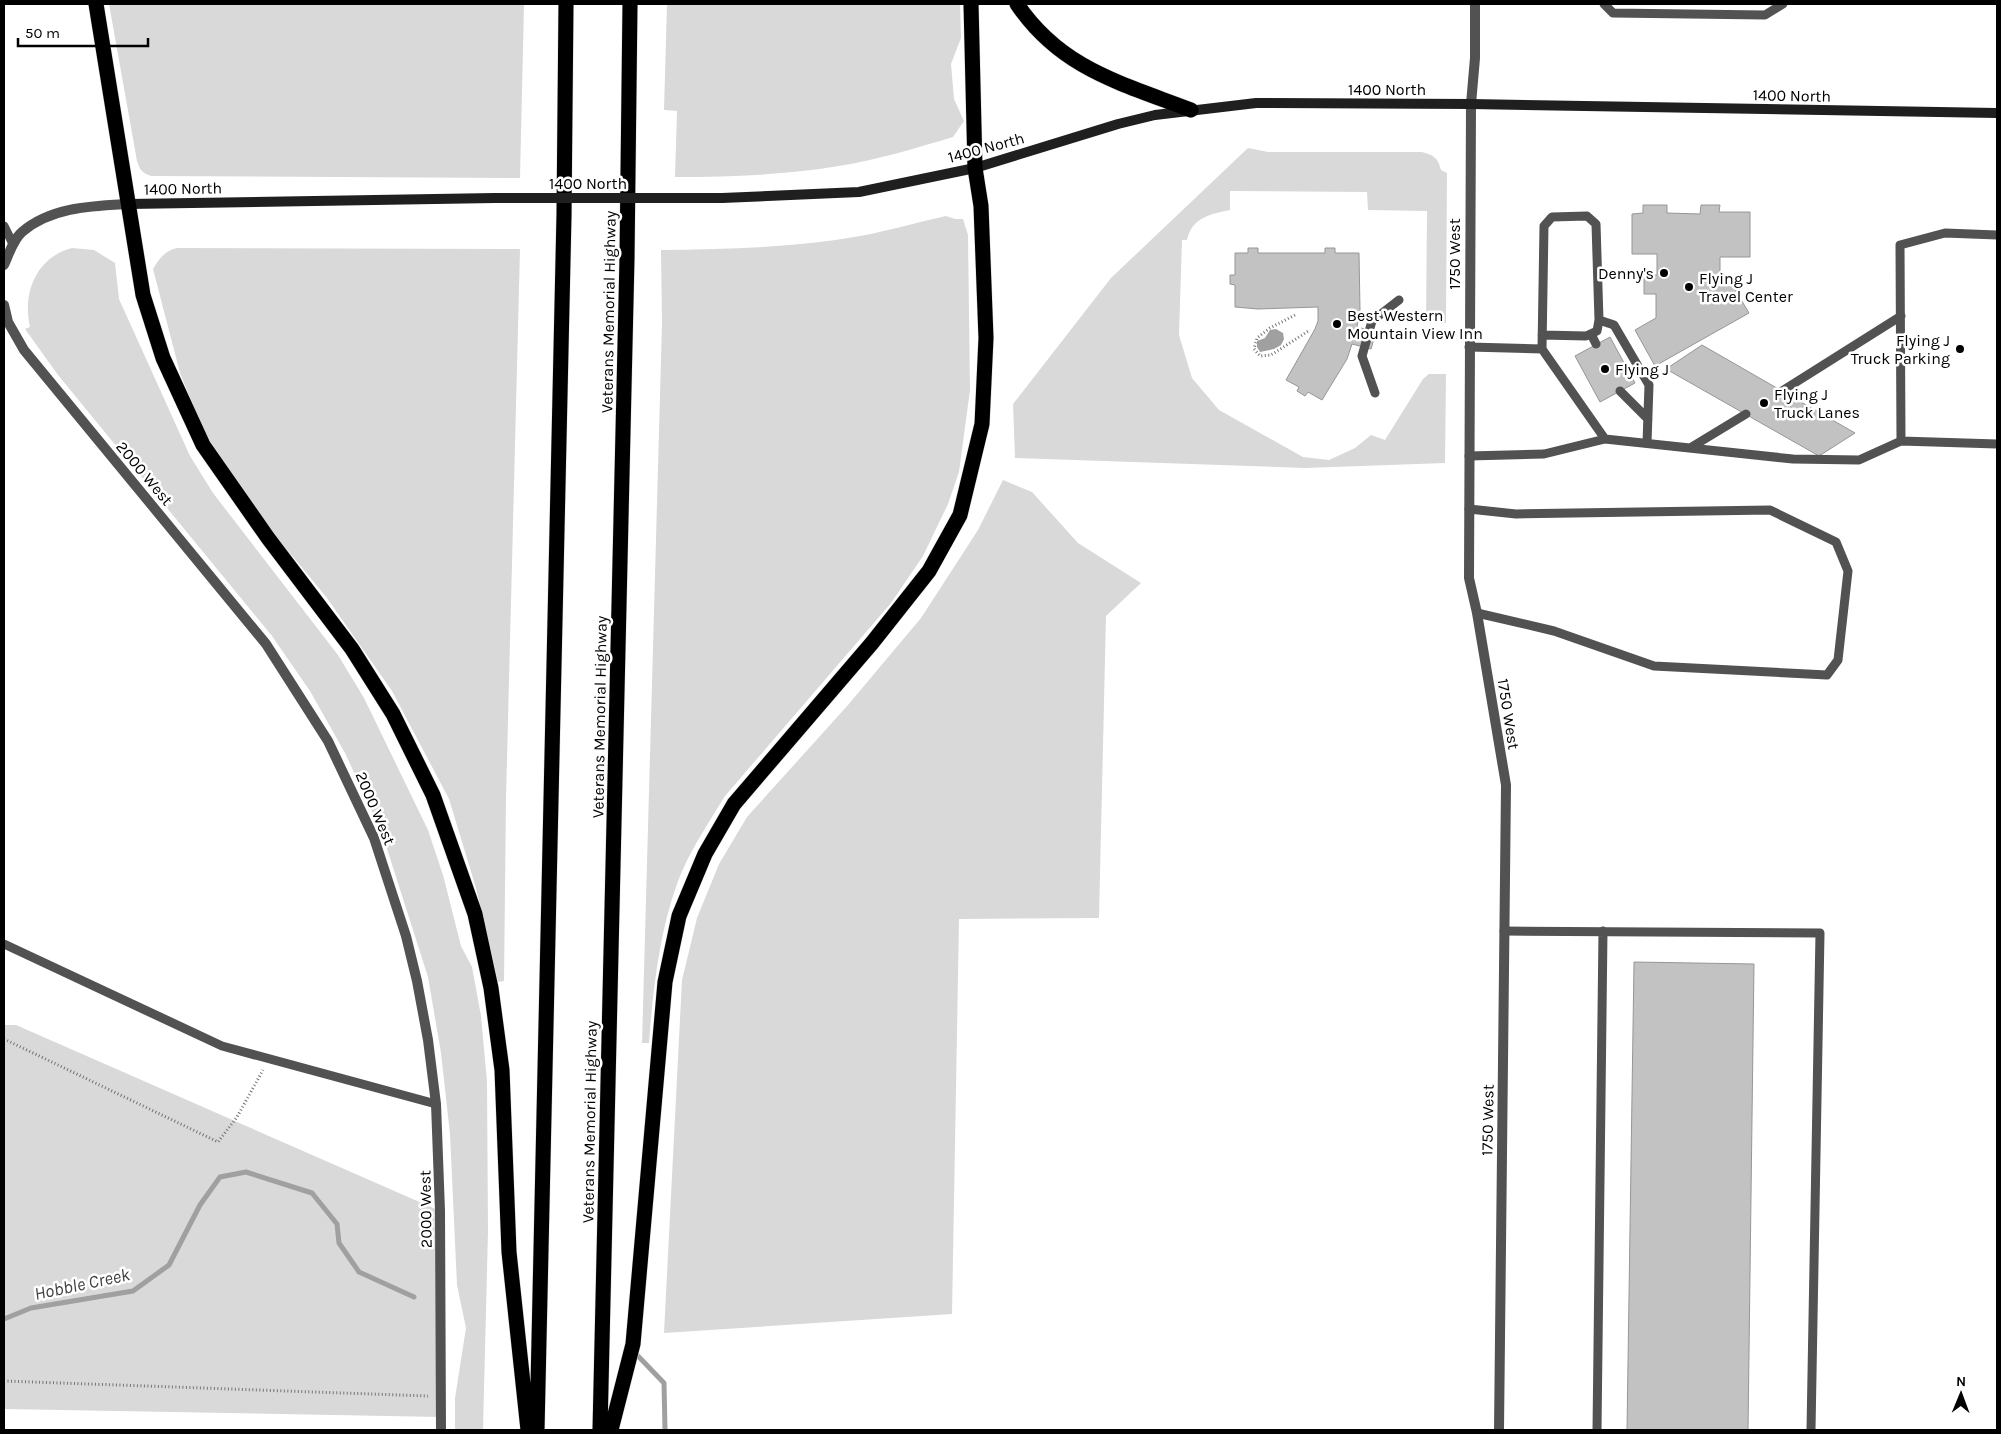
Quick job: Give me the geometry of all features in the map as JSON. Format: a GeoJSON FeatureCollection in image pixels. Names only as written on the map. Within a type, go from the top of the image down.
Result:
{"type":"FeatureCollection","features":[{"type":"Feature","properties":{"kind":"highway"},"geometry":{"type":"LineString","coordinates":[[96,4],[143,295],[163,358],[203,446],[268,538],[352,649],[393,714],[433,795],[457,860],[474,914],[491,988],[502,1070],[510,1252],[528,1430]]}},
{"type":"Feature","properties":{"kind":"highway"},"geometry":{"type":"LineString","coordinates":[[537,1430],[564,215],[566,4]]}},
{"type":"Feature","properties":{"kind":"highway","name":"Veterans Memorial Highway"},"geometry":{"type":"LineString","coordinates":[[600,1430],[626,288],[630,4]]}},
{"type":"Feature","properties":{"kind":"highway"},"geometry":{"type":"LineString","coordinates":[[611,1430],[633,1344],[665,982],[679,916],[705,854],[734,804],[872,643],[929,571],[960,515],[982,424],[986,338],[981,206],[975,168],[971,4]]}},
{"type":"Feature","properties":{"kind":"highway"},"geometry":{"type":"LineString","coordinates":[[1017,4],[1032,26],[1076,62],[1107,78],[1191,110]]}},
{"type":"Feature","properties":{"kind":"main road","name":"1400 North"},"geometry":{"type":"LineString","coordinates":[[128,204],[496,198],[722,198],[859,192],[975,168],[1118,124],[1191,110],[1256,103],[1471,104],[1997,113]]}},
{"type":"Feature","properties":{"kind":"street","name":"1750 West"},"geometry":{"type":"LineString","coordinates":[[1475,4],[1471,104],[1468,578],[1477,613],[1506,785],[1499,1430]]}},
{"type":"Feature","properties":{"kind":"street","name":"1400 North"},"geometry":{"type":"LineString","coordinates":[[4,265],[13,244],[22,232],[52,214],[94,206],[128,204]]}},
{"type":"Feature","properties":{"kind":"street","name":"2000 West"},"geometry":{"type":"LineString","coordinates":[[4,305],[11,329],[24,350],[266,644],[328,741],[374,838],[406,936],[428,1040],[436,1104],[440,1211],[441,1430]]}},
{"type":"Feature","properties":{"kind":"lane"},"geometry":{"type":"LineString","coordinates":[[1604,4],[1613,13],[1765,15],[1783,4]]}},
{"type":"Feature","properties":{"kind":"lane"},"geometry":{"type":"LineString","coordinates":[[1542,335],[1586,336],[1597,331],[1599,320],[1596,224],[1587,216],[1552,217],[1544,226],[1542,335],[1542,349],[1605,439]]}},
{"type":"Feature","properties":{"kind":"lane"},"geometry":{"type":"LineString","coordinates":[[4,226],[13,244]]}},
{"type":"Feature","properties":{"kind":"lane"},"geometry":{"type":"LineString","coordinates":[[1901,441],[1900,245],[1945,233],[1997,235]]}},
{"type":"Feature","properties":{"kind":"lane"},"geometry":{"type":"LineString","coordinates":[[1375,393],[1362,356],[1372,321],[1399,300]]}},
{"type":"Feature","properties":{"kind":"lane"},"geometry":{"type":"LineString","coordinates":[[1782,391],[1901,316]]}},
{"type":"Feature","properties":{"kind":"lane"},"geometry":{"type":"LineString","coordinates":[[1599,320],[1614,325],[1649,385],[1647,444]]}},
{"type":"Feature","properties":{"kind":"lane"},"geometry":{"type":"LineString","coordinates":[[1591,334],[1596,344]]}},
{"type":"Feature","properties":{"kind":"lane"},"geometry":{"type":"LineString","coordinates":[[1469,347],[1542,349]]}},
{"type":"Feature","properties":{"kind":"lane"},"geometry":{"type":"LineString","coordinates":[[1620,392],[1648,419]]}},
{"type":"Feature","properties":{"kind":"lane"},"geometry":{"type":"LineString","coordinates":[[1690,448],[1746,414]]}},
{"type":"Feature","properties":{"kind":"lane"},"geometry":{"type":"LineString","coordinates":[[1469,456],[1544,454],[1605,439],[1793,459],[1859,460],[1901,441],[1997,444]]}},
{"type":"Feature","properties":{"kind":"lane"},"geometry":{"type":"LineString","coordinates":[[1469,509],[1516,514],[1770,510],[1836,542],[1848,572],[1838,660],[1827,675],[1654,666],[1554,632],[1477,613]]}},
{"type":"Feature","properties":{"kind":"lane"},"geometry":{"type":"LineString","coordinates":[[1504,930],[1820,934],[1811,1430]]}},
{"type":"Feature","properties":{"kind":"lane"},"geometry":{"type":"LineString","coordinates":[[1598,1430],[1602,931]]}},
{"type":"Feature","properties":{"kind":"lane"},"geometry":{"type":"LineString","coordinates":[[4,944],[222,1046],[436,1104]]}},
{"type":"Feature","properties":{"kind":"path"},"geometry":{"type":"LineString","coordinates":[[1295,315],[1270,328],[1257,338],[1254,349],[1260,356],[1271,355],[1310,330]]}},
{"type":"Feature","properties":{"kind":"path"},"geometry":{"type":"LineString","coordinates":[[4,1039],[218,1142],[237,1117],[270,1059]]}},
{"type":"Feature","properties":{"kind":"path"},"geometry":{"type":"LineString","coordinates":[[4,1381],[441,1396]]}},
{"type":"Feature","properties":{"kind":"shaded area"},"geometry":{"type":"Polygon","coordinates":[[[109,4],[524,4],[520,178],[148,175],[142,171],[137,161],[109,4]]]}},
{"type":"Feature","properties":{"kind":"shaded area"},"geometry":{"type":"Polygon","coordinates":[[[667,4],[960,4],[961,38],[951,64],[954,99],[964,121],[953,137],[853,163],[777,173],[675,177],[677,111],[664,110],[667,4]]]}},
{"type":"Feature","properties":{"kind":"shaded area"},"geometry":{"type":"Polygon","coordinates":[[[1248,148],[1268,152],[1422,152],[1430,154],[1435,158],[1441,170],[1447,173],[1446,323],[1426,322],[1427,211],[1368,210],[1367,192],[1230,191],[1230,210],[1209,215],[1198,221],[1193,226],[1187,240],[1182,240],[1179,335],[1192,378],[1219,410],[1303,457],[1329,460],[1355,448],[1371,435],[1385,440],[1423,379],[1429,374],[1446,374],[1445,463],[1305,468],[1015,458],[1013,404],[1111,278],[1248,148]]]}},
{"type":"Feature","properties":{"kind":"shaded area"},"geometry":{"type":"Polygon","coordinates":[[[946,216],[963,219],[968,235],[970,390],[959,472],[948,504],[923,556],[891,603],[725,796],[699,839],[682,872],[671,903],[661,942],[649,1043],[642,1043],[662,323],[661,250],[736,248],[810,243],[871,234],[946,216]]]}},
{"type":"Feature","properties":{"kind":"shaded area"},"geometry":{"type":"Polygon","coordinates":[[[72,248],[94,250],[115,263],[119,299],[190,456],[213,493],[338,655],[364,698],[428,830],[443,875],[461,946],[472,967],[481,1016],[487,1082],[488,1231],[483,1430],[455,1430],[455,1398],[466,1328],[457,1285],[450,1134],[441,1053],[428,977],[382,833],[345,753],[310,691],[272,636],[58,375],[25,329],[30,327],[28,301],[35,278],[50,259],[72,248]]]}},
{"type":"Feature","properties":{"kind":"shaded area"},"geometry":{"type":"Polygon","coordinates":[[[177,248],[520,249],[506,798],[504,981],[498,982],[476,888],[449,799],[392,691],[327,598],[280,541],[227,471],[201,425],[180,373],[153,269],[165,253],[177,248]]]}},
{"type":"Feature","properties":{"kind":"shaded area"},"geometry":{"type":"Polygon","coordinates":[[[1276,329],[1283,333],[1284,339],[1281,345],[1274,349],[1260,352],[1257,347],[1257,341],[1265,338],[1270,330],[1276,329]]]}},
{"type":"Feature","properties":{"kind":"shaded area"},"geometry":{"type":"Polygon","coordinates":[[[1003,480],[1032,492],[1078,543],[1141,583],[1106,616],[1099,918],[959,919],[952,1314],[664,1333],[682,980],[697,918],[719,864],[747,817],[848,705],[921,618],[978,530],[1003,480]]]}},
{"type":"Feature","properties":{"kind":"shaded area"},"geometry":{"type":"Polygon","coordinates":[[[4,1025],[16,1025],[440,1211],[441,1417],[4,1409],[4,1025]]]}},
{"type":"Feature","properties":{"kind":"building","name":"Flying J Travel Center"},"geometry":{"type":"Polygon","coordinates":[[[1643,205],[1667,205],[1667,213],[1700,214],[1701,205],[1720,205],[1719,212],[1750,212],[1750,257],[1720,257],[1720,280],[1727,276],[1749,313],[1655,366],[1635,330],[1656,318],[1656,294],[1644,294],[1644,275],[1657,275],[1657,254],[1632,254],[1632,214],[1643,213],[1643,205]]]}},
{"type":"Feature","properties":{"kind":"building","name":"Best Western Mountain View Inn"},"geometry":{"type":"Polygon","coordinates":[[[1248,248],[1258,248],[1258,253],[1325,253],[1325,248],[1335,248],[1335,253],[1359,253],[1360,310],[1357,327],[1376,332],[1371,349],[1352,344],[1347,359],[1322,400],[1308,392],[1305,396],[1297,391],[1299,387],[1286,380],[1315,329],[1318,321],[1318,307],[1258,309],[1235,307],[1235,285],[1230,284],[1230,275],[1235,275],[1235,253],[1248,253],[1248,248]]]}},
{"type":"Feature","properties":{"kind":"building","name":"Flying J"},"geometry":{"type":"Polygon","coordinates":[[[1610,337],[1635,383],[1600,402],[1575,356],[1610,337]]]}},
{"type":"Feature","properties":{"kind":"building","name":"Flying J Truck Lanes"},"geometry":{"type":"Polygon","coordinates":[[[1702,345],[1855,433],[1819,456],[1666,369],[1702,345]]]}},
{"type":"Feature","properties":{"kind":"building"},"geometry":{"type":"Polygon","coordinates":[[[1634,962],[1754,964],[1748,1430],[1627,1430],[1634,962]]]}},
{"type":"Feature","properties":{"kind":"waterway","name":"Hobble Creek"},"geometry":{"type":"LineString","coordinates":[[4,1319],[31,1308],[133,1291],[169,1265],[200,1205],[220,1177],[246,1172],[312,1193],[337,1224],[339,1243],[359,1272],[414,1297]]}},
{"type":"Feature","properties":{"kind":"waterway","name":"Hobble Creek"},"geometry":{"type":"LineString","coordinates":[[638,1356],[664,1383],[665,1430]]}},
{"type":"Feature","properties":{"kind":"place","name":"Denny's"},"geometry":{"type":"Point","coordinates":[1664,273]}},
{"type":"Feature","properties":{"kind":"place","name":"Flying J Travel Center"},"geometry":{"type":"Point","coordinates":[1689,287]}},
{"type":"Feature","properties":{"kind":"place","name":"Best Western Mountain View Inn"},"geometry":{"type":"Point","coordinates":[1337,324]}},
{"type":"Feature","properties":{"kind":"place","name":"Flying J Truck Parking"},"geometry":{"type":"Point","coordinates":[1960,349]}},
{"type":"Feature","properties":{"kind":"place","name":"Flying J"},"geometry":{"type":"Point","coordinates":[1605,369]}},
{"type":"Feature","properties":{"kind":"place","name":"Flying J Truck Lanes"},"geometry":{"type":"Point","coordinates":[1764,403]}}]}
